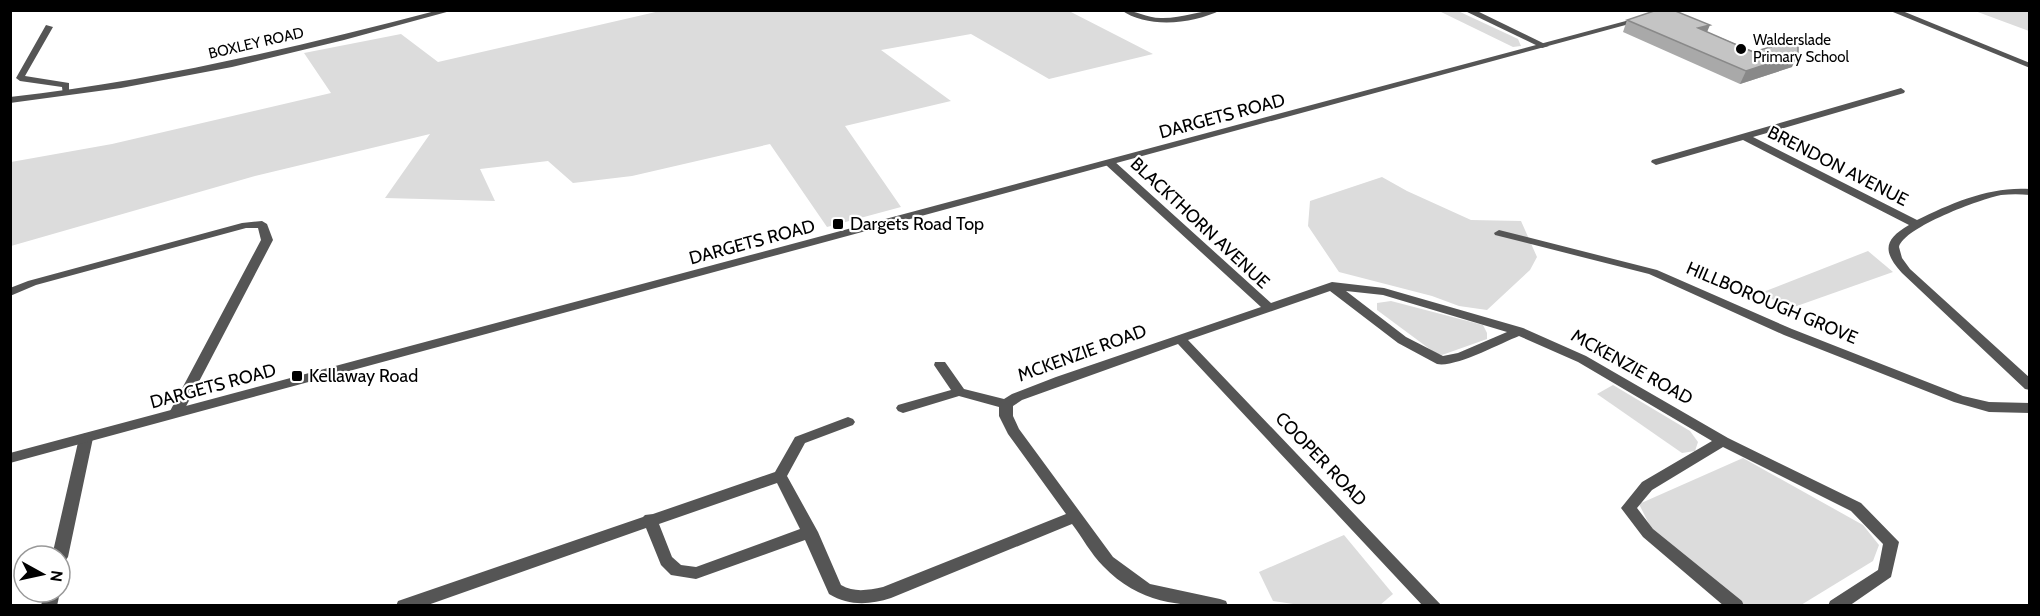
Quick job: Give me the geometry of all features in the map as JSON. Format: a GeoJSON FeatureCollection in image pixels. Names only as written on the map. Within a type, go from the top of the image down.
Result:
{"type":"FeatureCollection","features":[{"type":"Feature","properties":{"kind":"street","name":"BOXLEY ROAD"},"geometry":{"type":"LineString","coordinates":[[10,100],[182,73],[433,12],[450,10]]}},
{"type":"Feature","properties":{"kind":"street"},"geometry":{"type":"LineString","coordinates":[[1125,10],[1144,21],[1159,23],[1218,10]]}},
{"type":"Feature","properties":{"kind":"street"},"geometry":{"type":"LineString","coordinates":[[1467,10],[1545,46]]}},
{"type":"Feature","properties":{"kind":"street"},"geometry":{"type":"LineString","coordinates":[[1892,10],[2030,66]]}},
{"type":"Feature","properties":{"kind":"street","name":"DARGETS ROAD"},"geometry":{"type":"LineString","coordinates":[[10,458],[1654,16]]}},
{"type":"Feature","properties":{"kind":"street"},"geometry":{"type":"LineString","coordinates":[[49,27],[20,78],[66,85],[66,93]]}},
{"type":"Feature","properties":{"kind":"street","name":"BRENDON AVENUE"},"geometry":{"type":"LineString","coordinates":[[1656,162],[1901,91]]}},
{"type":"Feature","properties":{"kind":"street","name":"BRENDON AVENUE"},"geometry":{"type":"LineString","coordinates":[[1746,137],[1916,224]]}},
{"type":"Feature","properties":{"kind":"street","name":"BLACKTHORN AVENUE"},"geometry":{"type":"LineString","coordinates":[[1110,163],[1268,307]]}},
{"type":"Feature","properties":{"kind":"street"},"geometry":{"type":"LineString","coordinates":[[2030,192],[1999,193],[1916,224],[1897,236],[1893,245],[1895,257],[1906,271],[2030,386]]}},
{"type":"Feature","properties":{"kind":"street"},"geometry":{"type":"LineString","coordinates":[[10,293],[32,283],[140,252],[246,225],[262,224],[267,240],[176,413]]}},
{"type":"Feature","properties":{"kind":"street","name":"HILLBOROUGH GROVE"},"geometry":{"type":"LineString","coordinates":[[1499,233],[1653,272],[1788,332],[1959,399],[1989,407],[2030,408]]}},
{"type":"Feature","properties":{"kind":"street"},"geometry":{"type":"LineString","coordinates":[[1332,286],[1402,340],[1442,360],[1462,356],[1520,331]]}},
{"type":"Feature","properties":{"kind":"street","name":"MCKENZIE ROAD"},"geometry":{"type":"LineString","coordinates":[[1220,606],[1146,590],[1108,561],[1013,431],[1006,416],[1006,404],[1017,397],[1060,380],[1332,286],[1384,292],[1520,331],[1582,359],[1723,441],[1856,507],[1891,542],[1884,573],[1836,606]]}},
{"type":"Feature","properties":{"kind":"street","name":"COOPER ROAD"},"geometry":{"type":"LineString","coordinates":[[1180,339],[1426,604]]}},
{"type":"Feature","properties":{"kind":"street"},"geometry":{"type":"LineString","coordinates":[[940,365],[959,392]]}},
{"type":"Feature","properties":{"kind":"street"},"geometry":{"type":"LineString","coordinates":[[903,408],[959,392],[1006,404]]}},
{"type":"Feature","properties":{"kind":"street"},"geometry":{"type":"LineString","coordinates":[[404,606],[650,519],[780,476],[800,440],[848,422]]}},
{"type":"Feature","properties":{"kind":"street"},"geometry":{"type":"LineString","coordinates":[[63,544],[86,438]]}},
{"type":"Feature","properties":{"kind":"street"},"geometry":{"type":"LineString","coordinates":[[1723,441],[1647,486],[1628,508],[1648,533],[1736,606]]}},
{"type":"Feature","properties":{"kind":"street"},"geometry":{"type":"LineString","coordinates":[[780,476],[810,532],[835,590],[846,597],[861,598],[885,593],[1076,516]]}},
{"type":"Feature","properties":{"kind":"street"},"geometry":{"type":"LineString","coordinates":[[650,519],[666,561],[677,571],[696,573],[810,532]]}},
{"type":"Feature","properties":{"kind":"shaded area"},"geometry":{"type":"Polygon","coordinates":[[[660,11],[1069,11],[1153,54],[1049,79],[971,34],[881,50],[951,101],[845,126],[901,207],[827,227],[770,144],[632,176],[573,183],[548,161],[480,169],[495,201],[385,198],[430,134],[255,176],[11,246],[11,162],[112,144],[331,93],[304,53],[401,34],[438,62],[660,11]]]}},
{"type":"Feature","properties":{"kind":"shaded area"},"geometry":{"type":"Polygon","coordinates":[[[1439,11],[1458,11],[1518,39],[1521,46],[1513,47],[1439,11]]]}},
{"type":"Feature","properties":{"kind":"shaded area"},"geometry":{"type":"Polygon","coordinates":[[[1975,11],[2029,11],[2029,31],[1975,11]]]}},
{"type":"Feature","properties":{"kind":"shaded area"},"geometry":{"type":"Polygon","coordinates":[[[1382,177],[1471,220],[1521,221],[1537,257],[1530,270],[1487,310],[1459,306],[1432,296],[1339,272],[1308,226],[1310,201],[1382,177]]]}},
{"type":"Feature","properties":{"kind":"shaded area"},"geometry":{"type":"Polygon","coordinates":[[[1868,251],[1893,272],[1794,307],[1758,294],[1868,251]]]}},
{"type":"Feature","properties":{"kind":"shaded area"},"geometry":{"type":"Polygon","coordinates":[[[1391,301],[1483,325],[1487,339],[1442,355],[1435,353],[1377,310],[1377,303],[1391,301]]]}},
{"type":"Feature","properties":{"kind":"shaded area"},"geometry":{"type":"Polygon","coordinates":[[[1613,385],[1690,431],[1698,442],[1695,451],[1682,453],[1597,394],[1613,385]]]}},
{"type":"Feature","properties":{"kind":"shaded area"},"geometry":{"type":"Polygon","coordinates":[[[1743,458],[1863,525],[1879,545],[1873,561],[1801,605],[1741,605],[1654,534],[1639,504],[1743,458]]]}},
{"type":"Feature","properties":{"kind":"shaded area"},"geometry":{"type":"Polygon","coordinates":[[[1344,535],[1393,594],[1380,605],[1300,605],[1273,601],[1259,572],[1344,535]]]}},
{"type":"Feature","properties":{"kind":"building"},"geometry":{"type":"Polygon","coordinates":[[[1657,10],[1673,10],[1710,25],[1698,28],[1753,52],[1798,39],[1798,54],[1746,71],[1627,20],[1657,10]]]}},
{"type":"Feature","properties":{"kind":"place","name":"Walderslade Primary School"},"geometry":{"type":"Point","coordinates":[1741,49]}},
{"type":"Feature","properties":{"kind":"place","name":"Dargets Road Top"},"geometry":{"type":"Point","coordinates":[838,224]}},
{"type":"Feature","properties":{"kind":"place","name":"Kellaway Road"},"geometry":{"type":"Point","coordinates":[297,376]}}]}
